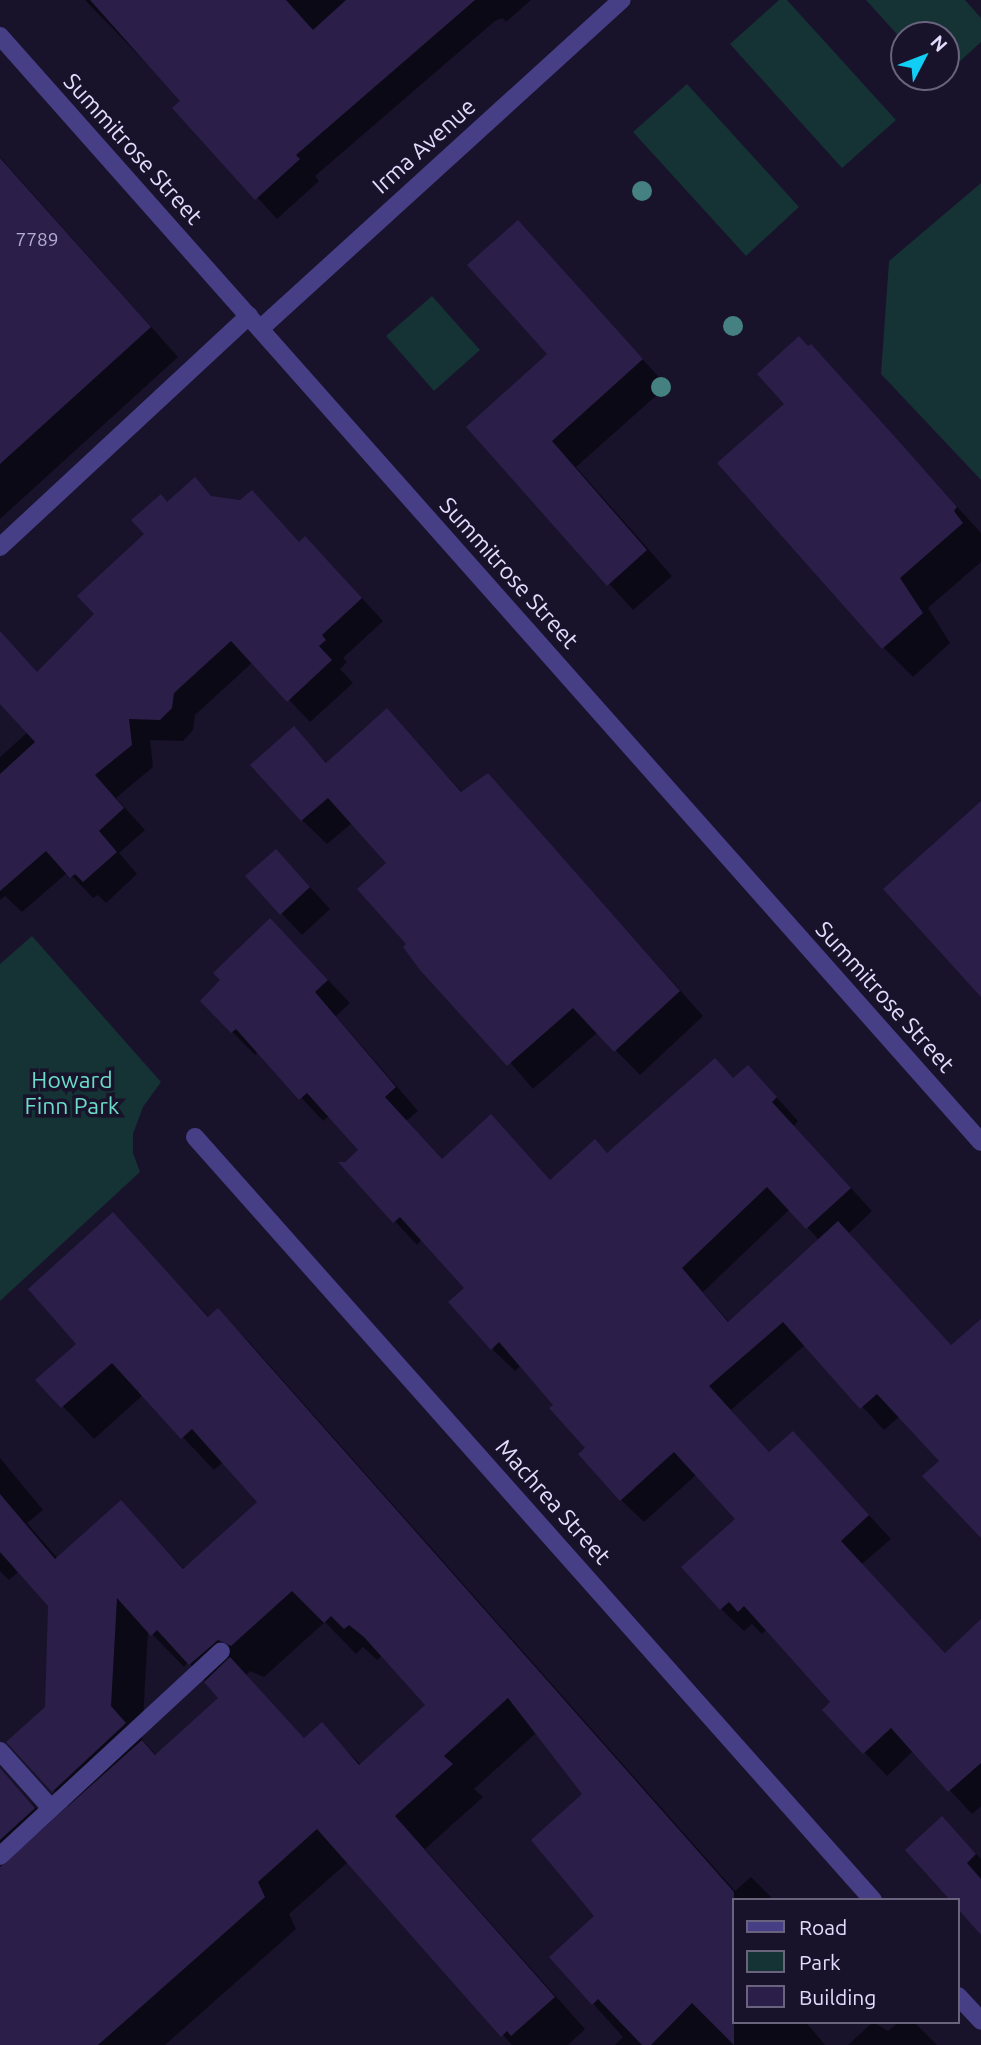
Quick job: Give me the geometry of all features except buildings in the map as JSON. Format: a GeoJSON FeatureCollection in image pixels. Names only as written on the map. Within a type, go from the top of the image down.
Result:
{"type":"FeatureCollection","features":[{"type":"Feature","properties":{"kind":"street","name":"Irma Avenue"},"geometry":{"type":"LineString","coordinates":[[0,547],[622,0]]}},
{"type":"Feature","properties":{"kind":"street","name":"Summitrose Street"},"geometry":{"type":"LineString","coordinates":[[0,36],[981,1142]]}},
{"type":"Feature","properties":{"kind":"street","name":"Machrea Street"},"geometry":{"type":"LineString","coordinates":[[195,1137],[871,1898]]}},
{"type":"Feature","properties":{"kind":"street"},"geometry":{"type":"LineString","coordinates":[[0,1856],[221,1651]]}},
{"type":"Feature","properties":{"kind":"street"},"geometry":{"type":"LineString","coordinates":[[0,1751],[51,1808]]}},
{"type":"Feature","properties":{"kind":"street"},"geometry":{"type":"LineString","coordinates":[[960,1998],[981,2021]]}},
{"type":"Feature","properties":{"kind":"green space"},"geometry":{"type":"Polygon","coordinates":[[[779,0],[787,0],[896,120],[842,168],[730,44],[779,0]]]}},
{"type":"Feature","properties":{"kind":"green space"},"geometry":{"type":"Polygon","coordinates":[[[866,0],[965,0],[981,18],[981,42],[960,61],[960,21],[890,21],[890,27],[866,0]]]}},
{"type":"Feature","properties":{"kind":"green space"},"geometry":{"type":"Polygon","coordinates":[[[687,84],[799,207],[746,256],[633,132],[687,84]]]}},
{"type":"Feature","properties":{"kind":"green space"},"geometry":{"type":"Polygon","coordinates":[[[981,183],[981,480],[881,374],[889,261],[981,183]]]}},
{"type":"Feature","properties":{"kind":"green space"},"geometry":{"type":"Polygon","coordinates":[[[432,296],[480,350],[434,391],[386,336],[432,296]]]}},
{"type":"Feature","properties":{"kind":"green space","name":"Howard Finn Park"},"geometry":{"type":"Polygon","coordinates":[[[32,936],[161,1082],[143,1107],[133,1134],[133,1153],[140,1172],[0,1301],[0,964],[32,936]]]}}]}
